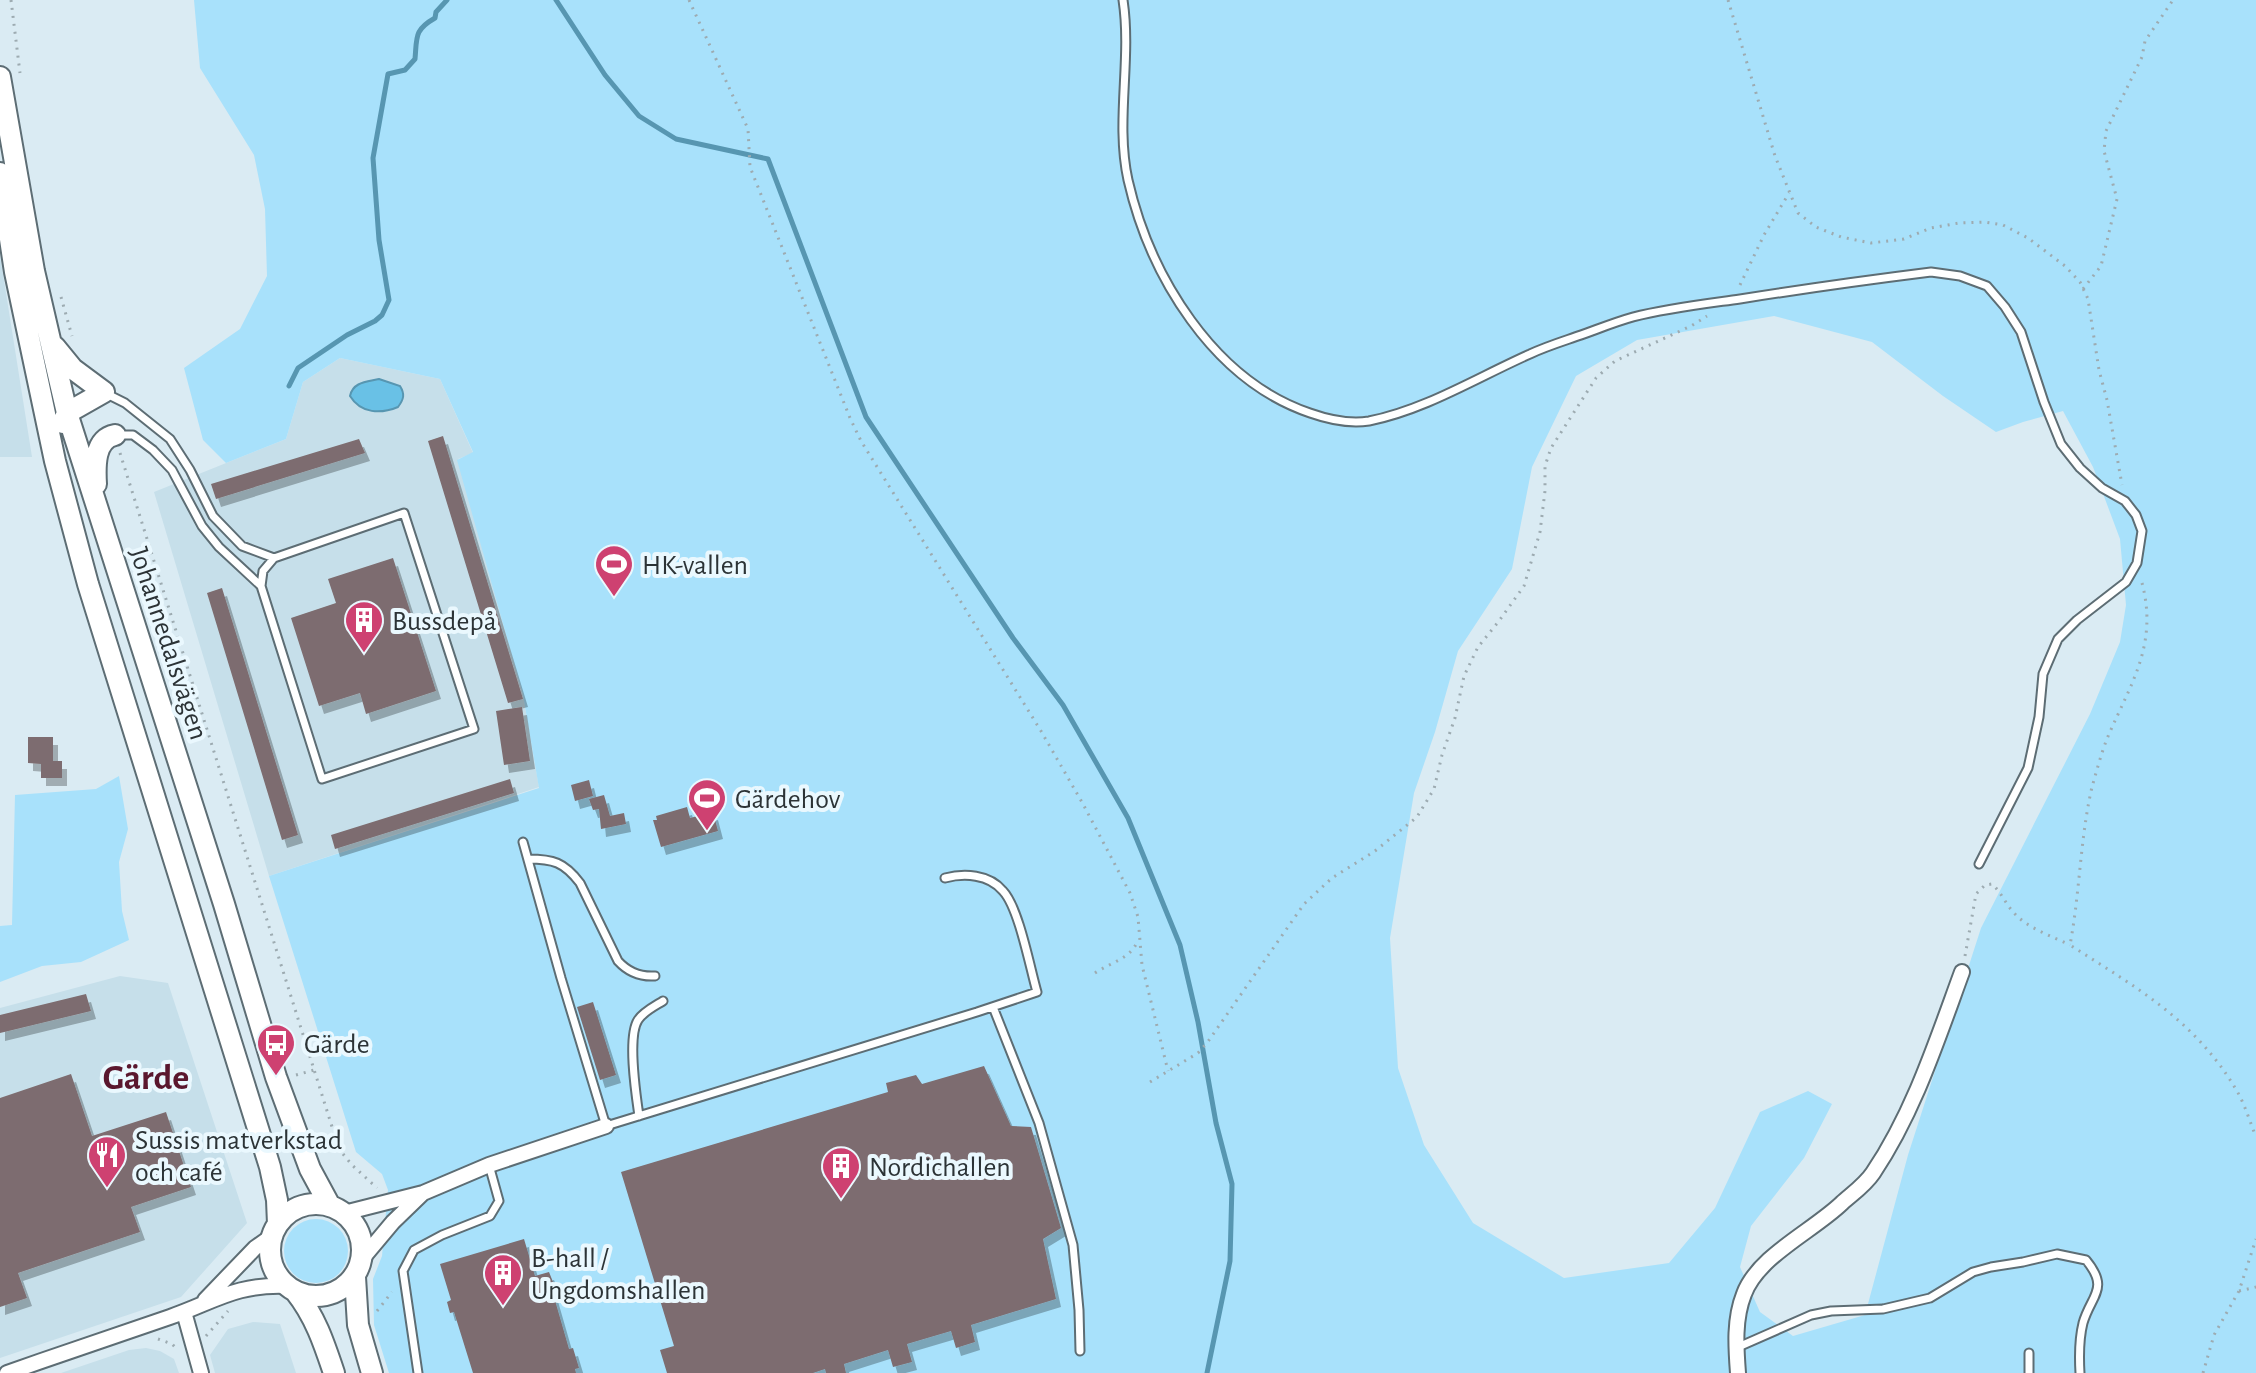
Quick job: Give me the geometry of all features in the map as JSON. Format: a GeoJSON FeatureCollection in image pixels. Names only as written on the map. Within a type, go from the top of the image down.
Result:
{"type":"FeatureCollection","features":[{"type":"Feature","properties":{"kind":"main road"},"geometry":{"type":"LineString","coordinates":[[0,99],[5,81]]}},
{"type":"Feature","properties":{"kind":"main road","name":"Johannedalsvägen"},"geometry":{"type":"LineString","coordinates":[[5,81],[34,271],[67,413],[276,1077],[310,1169],[337,1210]]}},
{"type":"Feature","properties":{"kind":"main road"},"geometry":{"type":"LineString","coordinates":[[0,173],[15,272],[55,461],[96,612],[270,1167],[277,1200],[270,1250],[272,1263],[278,1276],[308,1307],[322,1335],[334,1373]]}},
{"type":"Feature","properties":{"kind":"main road"},"geometry":{"type":"LineString","coordinates":[[50,340],[73,369],[104,392],[67,413],[59,434],[55,461]]}},
{"type":"Feature","properties":{"kind":"main road"},"geometry":{"type":"LineString","coordinates":[[96,504],[95,463],[102,443],[115,435]]}},
{"type":"Feature","properties":{"kind":"main road"},"geometry":{"type":"LineString","coordinates":[[275,1230],[284,1217],[298,1208],[317,1204],[337,1210],[359,1233],[358,1325],[372,1373]]}},
{"type":"Feature","properties":{"kind":"main road"},"geometry":{"type":"LineString","coordinates":[[291,1289],[311,1296],[331,1294],[339,1291],[358,1268]]}},
{"type":"Feature","properties":{"kind":"street"},"geometry":{"type":"LineString","coordinates":[[1738,1373],[1738,1317],[1744,1292],[1757,1272],[1831,1214],[1871,1177],[1903,1122],[1962,972]]}},
{"type":"Feature","properties":{"kind":"street"},"geometry":{"type":"LineString","coordinates":[[337,1210],[423,1193],[489,1165],[606,1126]]}},
{"type":"Feature","properties":{"kind":"street"},"geometry":{"type":"LineString","coordinates":[[358,1268],[393,1222],[423,1193]]}},
{"type":"Feature","properties":{"kind":"street"},"geometry":{"type":"LineString","coordinates":[[202,1303],[275,1230]]}},
{"type":"Feature","properties":{"kind":"street"},"geometry":{"type":"LineString","coordinates":[[7,1373],[184,1312],[228,1292],[265,1285],[291,1289]]}},
{"type":"Feature","properties":{"kind":"street"},"geometry":{"type":"LineString","coordinates":[[184,1312],[201,1373]]}},
{"type":"Feature","properties":{"kind":"lane"},"geometry":{"type":"LineString","coordinates":[[1123,0],[1126,25],[1122,121],[1128,179],[1147,245],[1175,297],[1219,356],[1257,388],[1289,406],[1326,419],[1367,421],[1414,407],[1531,353],[1632,317],[1691,305],[1931,272],[1960,276],[1987,286],[2021,332],[2061,444],[2080,468],[2102,488],[2125,501],[2136,515],[2142,531],[2137,563],[2126,582],[2058,639],[2043,674],[2039,717],[2028,768],[1979,864]]}},
{"type":"Feature","properties":{"kind":"lane"},"geometry":{"type":"LineString","coordinates":[[104,392],[125,403],[170,439],[213,516],[242,546],[274,558]]}},
{"type":"Feature","properties":{"kind":"lane"},"geometry":{"type":"LineString","coordinates":[[115,435],[133,435],[153,450],[172,470],[202,526],[219,547],[261,586]]}},
{"type":"Feature","properties":{"kind":"lane"},"geometry":{"type":"LineString","coordinates":[[404,513],[474,729],[322,779],[261,586],[263,571],[274,558],[404,513]]}},
{"type":"Feature","properties":{"kind":"lane"},"geometry":{"type":"LineString","coordinates":[[523,842],[606,1126],[1037,992],[1016,916],[1005,892],[990,880],[974,876],[945,878]]}},
{"type":"Feature","properties":{"kind":"lane"},"geometry":{"type":"LineString","coordinates":[[528,859],[548,859],[563,865],[573,874],[618,961],[632,972],[645,977],[655,976]]}},
{"type":"Feature","properties":{"kind":"lane"},"geometry":{"type":"LineString","coordinates":[[639,1116],[634,1080],[634,1028],[638,1019],[663,1001]]}},
{"type":"Feature","properties":{"kind":"lane"},"geometry":{"type":"LineString","coordinates":[[993,1007],[1039,1123],[1073,1245],[1080,1351]]}},
{"type":"Feature","properties":{"kind":"lane"},"geometry":{"type":"LineString","coordinates":[[418,1373],[403,1271],[414,1250],[490,1216],[499,1201],[489,1165]]}},
{"type":"Feature","properties":{"kind":"lane"},"geometry":{"type":"LineString","coordinates":[[1736,1348],[1811,1315],[1904,1306],[1930,1298],[1973,1272],[2057,1254],[2086,1260],[2098,1278],[2099,1289],[2080,1337],[2080,1373]]}},
{"type":"Feature","properties":{"kind":"lane"},"geometry":{"type":"LineString","coordinates":[[2029,1353],[2029,1373]]}},
{"type":"Feature","properties":{"kind":"path"},"geometry":{"type":"LineString","coordinates":[[5,81],[11,0]]}},
{"type":"Feature","properties":{"kind":"path"},"geometry":{"type":"LineString","coordinates":[[689,0],[748,129],[750,167],[828,367],[861,441],[1041,731],[1130,893],[1140,930],[1142,965],[1168,1071]]}},
{"type":"Feature","properties":{"kind":"path"},"geometry":{"type":"LineString","coordinates":[[1728,0],[1740,46],[1798,213],[1816,227],[1841,237],[1871,243],[1904,239],[1931,228],[1959,223],[2003,225],[2028,238],[2065,266],[2088,299],[2125,501]]}},
{"type":"Feature","properties":{"kind":"path"},"geometry":{"type":"LineString","coordinates":[[2083,289],[2101,266],[2117,199],[2104,151],[2106,131],[2142,57],[2145,41],[2173,0]]}},
{"type":"Feature","properties":{"kind":"path"},"geometry":{"type":"LineString","coordinates":[[1150,1082],[1198,1053],[1207,1043],[1304,904],[1332,878],[1375,851],[1417,817],[1434,789],[1464,676],[1478,647],[1524,586],[1540,532],[1545,466],[1551,448],[1596,378],[1615,361],[1691,326],[1734,300],[1764,235],[1789,193]]}},
{"type":"Feature","properties":{"kind":"path"},"geometry":{"type":"LineString","coordinates":[[58,285],[71,334],[78,346]]}},
{"type":"Feature","properties":{"kind":"path"},"geometry":{"type":"LineString","coordinates":[[115,435],[339,1149],[352,1165],[375,1184],[387,1202]]}},
{"type":"Feature","properties":{"kind":"path"},"geometry":{"type":"LineString","coordinates":[[2070,945],[2082,839],[2093,785],[2108,736],[2133,685],[2143,655],[2147,617],[2137,563]]}},
{"type":"Feature","properties":{"kind":"path"},"geometry":{"type":"LineString","coordinates":[[1962,972],[1976,894],[1985,885],[1992,884],[2013,913],[2026,923],[2070,945],[2158,1002],[2187,1026],[2213,1055],[2239,1093],[2256,1137]]}},
{"type":"Feature","properties":{"kind":"path"},"geometry":{"type":"LineString","coordinates":[[1095,973],[1132,952],[1138,944],[1140,930]]}},
{"type":"Feature","properties":{"kind":"path"},"geometry":{"type":"LineString","coordinates":[[296,1075],[314,1070]]}},
{"type":"Feature","properties":{"kind":"path"},"geometry":{"type":"LineString","coordinates":[[2203,1373],[2214,1335],[2239,1291],[2256,1239]]}},
{"type":"Feature","properties":{"kind":"path"},"geometry":{"type":"LineString","coordinates":[[2239,1291],[2256,1287]]}},
{"type":"Feature","properties":{"kind":"path"},"geometry":{"type":"LineString","coordinates":[[155,1338],[172,1344],[182,1354]]}},
{"type":"Feature","properties":{"kind":"shaded area"},"geometry":{"type":"Polygon","coordinates":[[[194,0],[2256,0],[2256,1373],[389,1373],[374,1325],[373,1279],[382,1256],[388,1190],[382,1174],[356,1152],[269,876],[539,788],[523,695],[457,460],[473,452],[440,379],[340,358],[303,382],[286,439],[226,463],[203,440],[184,368],[240,329],[267,276],[265,209],[254,155],[200,68],[194,0]],[[1774,316],[1637,340],[1576,376],[1532,467],[1512,569],[1458,651],[1414,793],[1390,938],[1398,1068],[1424,1145],[1473,1223],[1564,1278],[1669,1263],[1715,1208],[1760,1112],[1808,1091],[1832,1104],[1804,1158],[1751,1226],[1740,1267],[1760,1312],[1793,1336],[1865,1315],[1908,1155],[1981,928],[2090,714],[2120,642],[2126,605],[2120,539],[2093,467],[2063,411],[1996,432],[1872,342],[1774,316]]]}},
{"type":"Feature","properties":{"kind":"shaded area"},"geometry":{"type":"Polygon","coordinates":[[[0,255],[32,457],[0,457],[0,255]]]}},
{"type":"Feature","properties":{"kind":"shaded area"},"geometry":{"type":"Polygon","coordinates":[[[340,358],[440,379],[473,453],[458,459],[523,695],[539,787],[269,876],[154,492],[286,439],[303,382],[340,358]]]}},
{"type":"Feature","properties":{"kind":"shaded area"},"geometry":{"type":"Polygon","coordinates":[[[379,379],[400,386],[403,396],[398,407],[372,411],[360,406],[350,396],[357,385],[379,379]]]}},
{"type":"Feature","properties":{"kind":"shaded area"},"geometry":{"type":"Polygon","coordinates":[[[119,776],[128,829],[119,862],[122,911],[129,940],[81,962],[42,966],[0,982],[0,926],[12,925],[15,795],[96,789],[119,776]]]}},
{"type":"Feature","properties":{"kind":"shaded area"},"geometry":{"type":"Polygon","coordinates":[[[120,976],[168,983],[247,1223],[181,1297],[0,1358],[0,1008],[120,976]]]}},
{"type":"Feature","properties":{"kind":"shaded area"},"geometry":{"type":"Polygon","coordinates":[[[316,1219],[334,1225],[342,1233],[348,1251],[342,1269],[334,1277],[316,1283],[298,1277],[290,1269],[284,1251],[290,1233],[298,1225],[316,1219]]]}},
{"type":"Feature","properties":{"kind":"shaded area"},"geometry":{"type":"Polygon","coordinates":[[[253,1322],[280,1324],[296,1373],[215,1373],[210,1355],[228,1329],[253,1322]]]}},
{"type":"Feature","properties":{"kind":"shaded area"},"geometry":{"type":"Polygon","coordinates":[[[146,1348],[174,1359],[179,1373],[61,1373],[129,1350],[146,1348]]]}},
{"type":"Feature","properties":{"kind":"building"},"geometry":{"type":"Polygon","coordinates":[[[443,436],[523,699],[508,703],[428,441],[443,436]]]}},
{"type":"Feature","properties":{"kind":"building"},"geometry":{"type":"Polygon","coordinates":[[[359,439],[365,453],[216,499],[211,484],[359,439]]]}},
{"type":"Feature","properties":{"kind":"building","name":"Bussdepå"},"geometry":{"type":"Polygon","coordinates":[[[393,558],[436,691],[366,714],[360,693],[319,706],[291,618],[336,603],[328,579],[393,558]]]}},
{"type":"Feature","properties":{"kind":"building"},"geometry":{"type":"Polygon","coordinates":[[[222,588],[298,835],[282,840],[207,593],[222,588]]]}},
{"type":"Feature","properties":{"kind":"building"},"geometry":{"type":"Polygon","coordinates":[[[522,707],[530,761],[504,765],[496,711],[522,707]]]}},
{"type":"Feature","properties":{"kind":"building"},"geometry":{"type":"Polygon","coordinates":[[[28,737],[53,737],[53,761],[62,761],[62,778],[41,778],[41,764],[28,763],[28,737]]]}},
{"type":"Feature","properties":{"kind":"building"},"geometry":{"type":"Polygon","coordinates":[[[510,779],[514,793],[335,849],[331,835],[510,779]]]}},
{"type":"Feature","properties":{"kind":"building"},"geometry":{"type":"Polygon","coordinates":[[[589,780],[593,796],[575,801],[571,785],[589,780]]]}},
{"type":"Feature","properties":{"kind":"building"},"geometry":{"type":"Polygon","coordinates":[[[604,795],[610,816],[624,813],[626,824],[601,829],[599,809],[593,810],[589,799],[604,795]]]}},
{"type":"Feature","properties":{"kind":"building"},"geometry":{"type":"Polygon","coordinates":[[[687,807],[690,818],[713,812],[718,831],[661,847],[653,820],[657,820],[656,816],[687,807]]]}},
{"type":"Feature","properties":{"kind":"building"},"geometry":{"type":"Polygon","coordinates":[[[86,994],[91,1011],[0,1033],[0,1015],[86,994]]]}},
{"type":"Feature","properties":{"kind":"building"},"geometry":{"type":"Polygon","coordinates":[[[593,1002],[616,1075],[600,1080],[577,1007],[593,1002]]]}},
{"type":"Feature","properties":{"kind":"building","name":"Nordichallen"},"geometry":{"type":"Polygon","coordinates":[[[984,1066],[1011,1126],[1031,1127],[1061,1228],[1043,1239],[1056,1299],[971,1325],[975,1342],[956,1348],[951,1331],[907,1344],[912,1362],[893,1367],[888,1350],[844,1364],[846,1373],[826,1373],[825,1369],[813,1373],[667,1373],[660,1350],[674,1346],[621,1172],[888,1092],[886,1083],[916,1075],[922,1084],[984,1066]]]}},
{"type":"Feature","properties":{"kind":"building"},"geometry":{"type":"Polygon","coordinates":[[[71,1074],[92,1136],[166,1112],[191,1187],[131,1207],[140,1232],[18,1273],[27,1298],[0,1307],[0,1098],[71,1074]]]}},
{"type":"Feature","properties":{"kind":"building","name":"B-hall / Ungdomshallen"},"geometry":{"type":"Polygon","coordinates":[[[524,1239],[535,1276],[549,1272],[553,1282],[550,1283],[569,1349],[573,1348],[579,1368],[575,1369],[576,1373],[473,1373],[454,1312],[450,1313],[447,1302],[451,1300],[440,1264],[524,1239]]]}},
{"type":"Feature","properties":{"kind":"waterway"},"geometry":{"type":"LineString","coordinates":[[289,386],[298,368],[347,335],[375,321],[382,315],[389,300],[379,240],[373,158],[388,74],[405,70],[415,59],[420,30],[435,18],[436,12],[447,0]]}},
{"type":"Feature","properties":{"kind":"waterway"},"geometry":{"type":"LineString","coordinates":[[556,0],[605,75],[639,116],[676,139],[768,159],[866,417],[1013,638],[1063,705],[1128,818],[1180,945],[1216,1123],[1232,1184],[1230,1261],[1207,1373]]}},
{"type":"Feature","properties":{"kind":"place","name":"HK-vallen"},"geometry":{"type":"Point","coordinates":[614,598]}},
{"type":"Feature","properties":{"kind":"place","name":"Bussdepå"},"geometry":{"type":"Point","coordinates":[364,654]}},
{"type":"Feature","properties":{"kind":"place","name":"Gärdehov"},"geometry":{"type":"Point","coordinates":[707,832]}},
{"type":"Feature","properties":{"kind":"place","name":"Gärde"},"geometry":{"type":"Point","coordinates":[276,1077]}},
{"type":"Feature","properties":{"kind":"place","name":"Sussis matverkstad och café"},"geometry":{"type":"Point","coordinates":[107,1189]}},
{"type":"Feature","properties":{"kind":"place","name":"Nordichallen"},"geometry":{"type":"Point","coordinates":[841,1200]}},
{"type":"Feature","properties":{"kind":"place","name":"B-hall / Ungdomshallen"},"geometry":{"type":"Point","coordinates":[503,1307]}},
{"type":"Feature","properties":{"kind":"district","name":"Gärde"},"geometry":{"type":"Point","coordinates":[146,1076]}}]}
